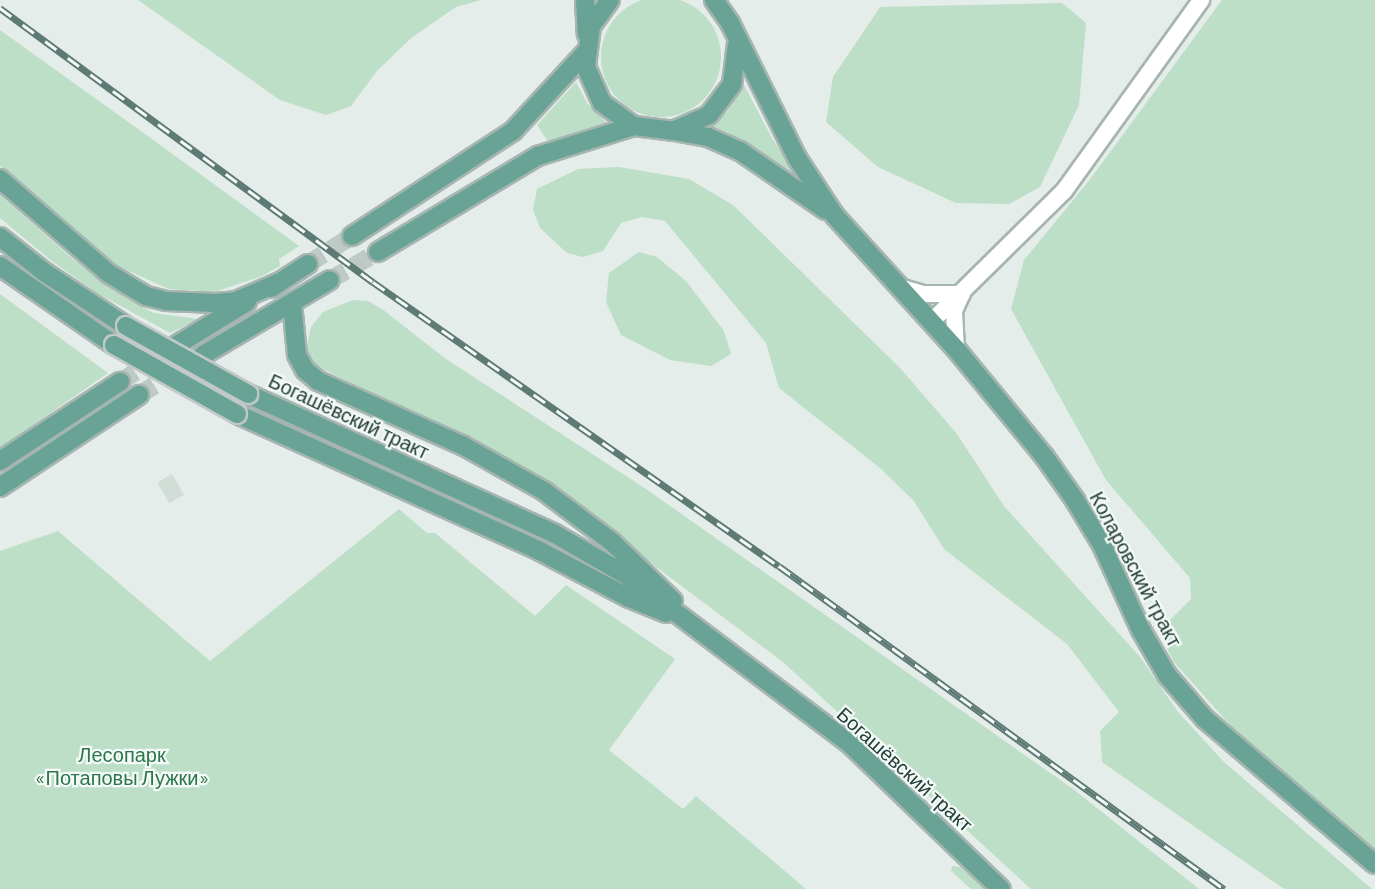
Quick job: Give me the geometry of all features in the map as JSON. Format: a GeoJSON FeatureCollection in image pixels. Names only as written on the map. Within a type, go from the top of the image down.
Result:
{"type":"FeatureCollection","features":[{"type":"Feature","properties":{"kind":"main road"},"geometry":{"type":"LineString","coordinates":[[585,0],[589,80],[602,103],[634,126]]}},
{"type":"Feature","properties":{"kind":"main road"},"geometry":{"type":"LineString","coordinates":[[352,236],[513,131],[586,46],[597,14],[610,0]]}},
{"type":"Feature","properties":{"kind":"main road"},"geometry":{"type":"LineString","coordinates":[[714,0],[735,34],[778,124],[835,216]]}},
{"type":"Feature","properties":{"kind":"main road"},"geometry":{"type":"LineString","coordinates":[[673,131],[709,115],[726,96],[737,66],[735,34]]}},
{"type":"Feature","properties":{"kind":"main road"},"geometry":{"type":"LineString","coordinates":[[378,252],[538,156],[634,126],[708,137],[740,151],[835,216]]}},
{"type":"Feature","properties":{"kind":"main road"},"geometry":{"type":"LineString","coordinates":[[0,179],[108,273],[146,296],[166,301],[215,303],[236,301],[280,282]]}},
{"type":"Feature","properties":{"kind":"main road","name":"Коларовский тракт"},"geometry":{"type":"LineString","coordinates":[[835,216],[956,349],[1044,456],[1075,500],[1102,545],[1167,675],[1205,719],[1375,864]]}},
{"type":"Feature","properties":{"kind":"main road","name":"Богашёвский тракт"},"geometry":{"type":"LineString","coordinates":[[0,237],[44,272],[126,326],[248,394],[576,545],[626,575],[848,742],[1001,889]]}},
{"type":"Feature","properties":{"kind":"main road"},"geometry":{"type":"LineString","coordinates":[[177,345],[308,264]]}},
{"type":"Feature","properties":{"kind":"main road","name":"Богашёвский тракт"},"geometry":{"type":"LineString","coordinates":[[0,266],[114,345],[237,414],[538,550],[629,598],[687,622]]}},
{"type":"Feature","properties":{"kind":"main road"},"geometry":{"type":"LineString","coordinates":[[203,356],[330,280]]}},
{"type":"Feature","properties":{"kind":"main road"},"geometry":{"type":"LineString","coordinates":[[0,282],[75,320]]}},
{"type":"Feature","properties":{"kind":"main road"},"geometry":{"type":"LineString","coordinates":[[292,303],[293,341],[305,370],[334,389],[462,446],[544,491],[652,577],[687,622]]}},
{"type":"Feature","properties":{"kind":"main road"},"geometry":{"type":"LineString","coordinates":[[0,461],[120,382]]}},
{"type":"Feature","properties":{"kind":"main road"},"geometry":{"type":"LineString","coordinates":[[0,487],[139,395]]}},
{"type":"Feature","properties":{"kind":"street"},"geometry":{"type":"LineString","coordinates":[[931,322],[1065,191],[1201,0]]}},
{"type":"Feature","properties":{"kind":"street"},"geometry":{"type":"LineString","coordinates":[[899,286],[923,294],[962,294]]}},
{"type":"Feature","properties":{"kind":"street"},"geometry":{"type":"LineString","coordinates":[[956,349],[954,311],[962,294]]}},
{"type":"Feature","properties":{"kind":"shaded area"},"geometry":{"type":"Polygon","coordinates":[[[172,474],[184,495],[169,503],[157,482],[172,474]]]}},
{"type":"Feature","properties":{"kind":"green space"},"geometry":{"type":"Polygon","coordinates":[[[661,-3],[684,1],[704,14],[717,34],[721,57],[717,80],[704,100],[684,113],[661,117],[638,113],[618,100],[605,80],[601,57],[605,34],[618,14],[638,1],[661,-3]]]}},
{"type":"Feature","properties":{"kind":"green space"},"geometry":{"type":"Polygon","coordinates":[[[138,0],[481,0],[456,7],[411,38],[377,71],[351,106],[326,115],[280,100],[138,0]]]}},
{"type":"Feature","properties":{"kind":"green space"},"geometry":{"type":"Polygon","coordinates":[[[1222,0],[1375,0],[1375,854],[1239,735],[1173,661],[1161,636],[1169,621],[1191,599],[1190,578],[1106,480],[1011,309],[1024,260],[1088,182],[1222,0]]]}},
{"type":"Feature","properties":{"kind":"green space"},"geometry":{"type":"Polygon","coordinates":[[[1062,3],[1086,23],[1079,105],[1040,187],[1009,204],[956,203],[878,167],[826,122],[833,77],[880,7],[1062,3]]]}},
{"type":"Feature","properties":{"kind":"green space"},"geometry":{"type":"Polygon","coordinates":[[[0,30],[299,246],[279,259],[280,266],[260,277],[214,292],[169,289],[115,265],[0,166],[0,30]]]}},
{"type":"Feature","properties":{"kind":"green space"},"geometry":{"type":"Polygon","coordinates":[[[576,82],[587,103],[608,124],[549,143],[537,125],[576,82]]]}},
{"type":"Feature","properties":{"kind":"green space"},"geometry":{"type":"Polygon","coordinates":[[[744,85],[773,140],[816,196],[704,132],[727,112],[744,85]]]}},
{"type":"Feature","properties":{"kind":"green space"},"geometry":{"type":"Polygon","coordinates":[[[619,167],[689,179],[733,205],[900,368],[957,434],[1004,506],[1140,657],[1178,712],[1224,762],[1372,889],[1284,889],[1102,762],[1100,731],[1119,712],[1067,644],[944,549],[914,501],[880,468],[779,388],[766,343],[665,221],[642,217],[621,223],[603,251],[583,257],[567,253],[540,228],[533,210],[537,189],[578,169],[619,167]]]}},
{"type":"Feature","properties":{"kind":"green space"},"geometry":{"type":"Polygon","coordinates":[[[0,195],[74,260],[128,299],[154,313],[198,319],[170,333],[97,293],[53,262],[0,218],[0,195]]]}},
{"type":"Feature","properties":{"kind":"green space"},"geometry":{"type":"Polygon","coordinates":[[[639,252],[657,257],[686,281],[724,331],[731,354],[711,366],[670,360],[621,335],[606,302],[609,273],[639,252]]]}},
{"type":"Feature","properties":{"kind":"green space"},"geometry":{"type":"Polygon","coordinates":[[[0,294],[108,373],[0,448],[0,294]]]}},
{"type":"Feature","properties":{"kind":"green space"},"geometry":{"type":"Polygon","coordinates":[[[353,300],[368,301],[382,309],[446,359],[646,489],[1073,789],[1199,889],[1031,889],[783,662],[516,462],[310,363],[307,346],[311,327],[323,312],[353,300]]]}},
{"type":"Feature","properties":{"kind":"green space","name":"Лесопарк «Потаповы Лужки»"},"geometry":{"type":"Polygon","coordinates":[[[399,509],[427,533],[435,533],[535,616],[566,585],[675,659],[609,750],[683,809],[696,796],[806,889],[0,889],[0,551],[58,531],[210,661],[399,509]]]}},
{"type":"Feature","properties":{"kind":"green space"},"geometry":{"type":"Polygon","coordinates":[[[952,866],[960,867],[985,889],[971,889],[951,871],[952,866]]]}},
{"type":"Feature","properties":{"kind":"tunnel"},"geometry":{"type":"LineString","coordinates":[[308,264],[352,236]]}},
{"type":"Feature","properties":{"kind":"tunnel"},"geometry":{"type":"LineString","coordinates":[[330,280],[378,252]]}},
{"type":"Feature","properties":{"kind":"tunnel"},"geometry":{"type":"LineString","coordinates":[[120,382],[177,345]]}},
{"type":"Feature","properties":{"kind":"tunnel"},"geometry":{"type":"LineString","coordinates":[[139,395],[203,355]]}},
{"type":"Feature","properties":{"kind":"railway"},"geometry":{"type":"LineString","coordinates":[[0,8],[373,282],[779,566],[1224,889]]}}]}
